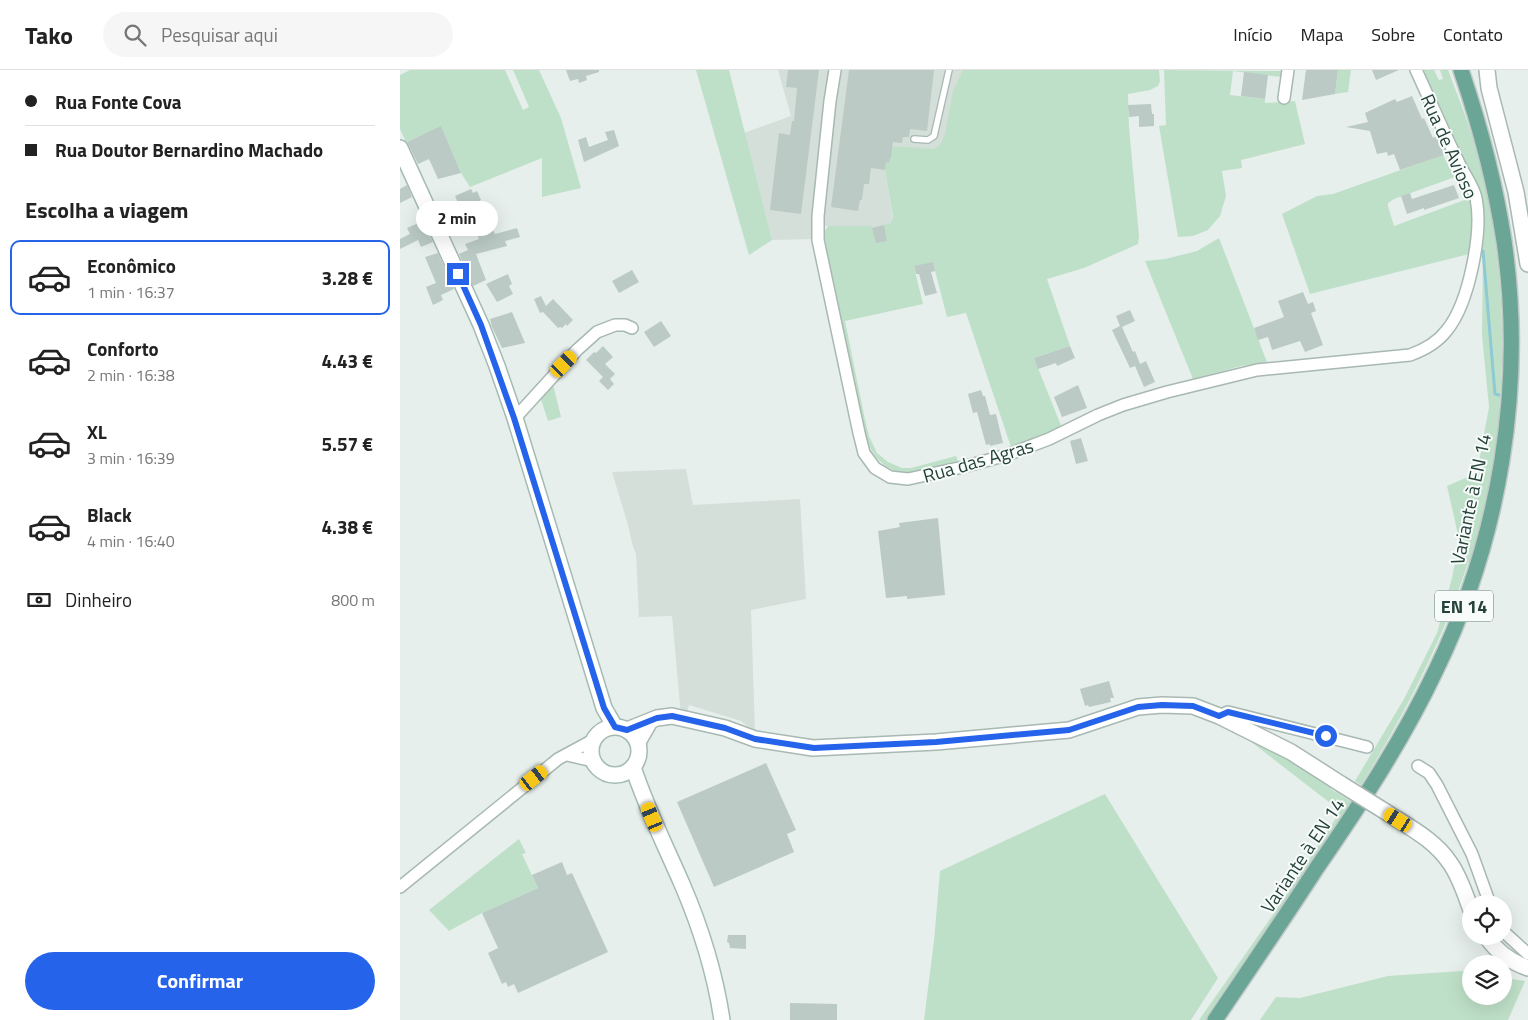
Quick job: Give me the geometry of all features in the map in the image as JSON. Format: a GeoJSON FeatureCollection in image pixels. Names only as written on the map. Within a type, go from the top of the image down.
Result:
{"type":"FeatureCollection","features":[{"type":"Feature","properties":{"kind":"main road","name":"Variante à EN 14"},"geometry":{"type":"LineString","coordinates":[[1215,1020],[1344,828],[1406,728],[1438,668],[1464,606],[1484,546],[1498,482],[1505,433],[1510,380],[1510,308],[1504,243],[1495,190],[1483,140],[1461,70]]}},
{"type":"Feature","properties":{"kind":"street","name":"Rua das Agras"},"geometry":{"type":"LineString","coordinates":[[835,70],[818,216],[818,240],[864,453],[875,468],[890,477],[908,479],[999,457],[1049,439],[1123,405],[1248,372],[1410,355],[1438,340],[1450,327],[1459,312]]}},
{"type":"Feature","properties":{"kind":"street"},"geometry":{"type":"LineString","coordinates":[[1284,98],[1288,70]]}},
{"type":"Feature","properties":{"kind":"street","name":"Rua de Avioso"},"geometry":{"type":"LineString","coordinates":[[1416,70],[1476,196],[1478,213],[1477,239],[1459,312]]}},
{"type":"Feature","properties":{"kind":"street"},"geometry":{"type":"LineString","coordinates":[[1487,70],[1489,88],[1516,192],[1528,262]]}},
{"type":"Feature","properties":{"kind":"street"},"geometry":{"type":"LineString","coordinates":[[400,148],[481,325],[514,418],[604,708],[621,729],[633,736],[638,742]]}},
{"type":"Feature","properties":{"kind":"street"},"geometry":{"type":"LineString","coordinates":[[514,418],[564,364],[597,332],[615,325],[625,325],[632,328]]}},
{"type":"Feature","properties":{"kind":"street"},"geometry":{"type":"LineString","coordinates":[[400,887],[558,759],[597,736],[649,723],[657,718],[672,716],[725,728],[755,739],[814,748],[936,742],[1069,730],[1138,707],[1193,706],[1219,716],[1291,752],[1427,839],[1442,852],[1457,876],[1465,895]]}},
{"type":"Feature","properties":{"kind":"street"},"geometry":{"type":"LineString","coordinates":[[604,708],[591,753],[597,767],[611,775],[619,775],[633,767],[639,755],[638,742],[649,723]]}},
{"type":"Feature","properties":{"kind":"street"},"geometry":{"type":"LineString","coordinates":[[1219,716],[1228,712],[1367,747]]}},
{"type":"Feature","properties":{"kind":"street"},"geometry":{"type":"LineString","coordinates":[[567,755],[593,761]]}},
{"type":"Feature","properties":{"kind":"street"},"geometry":{"type":"LineString","coordinates":[[1418,766],[1429,773],[1437,785],[1472,854],[1487,895]]}},
{"type":"Feature","properties":{"kind":"street"},"geometry":{"type":"LineString","coordinates":[[633,767],[640,790],[682,885],[707,950],[722,1020]]}},
{"type":"Feature","properties":{"kind":"street"},"geometry":{"type":"LineString","coordinates":[[619,775],[640,790]]}},
{"type":"Feature","properties":{"kind":"street"},"geometry":{"type":"LineString","coordinates":[[1512,939],[1528,954]]}},
{"type":"Feature","properties":{"kind":"street"},"geometry":{"type":"LineString","coordinates":[[1494,945],[1516,964],[1528,968]]}},
{"type":"Feature","properties":{"kind":"lane"},"geometry":{"type":"LineString","coordinates":[[914,139],[928,140],[934,136],[950,70]]}},
{"type":"Feature","properties":{"kind":"shaded area"},"geometry":{"type":"Polygon","coordinates":[[[778,70],[966,70],[948,133],[940,150],[885,162],[893,220],[876,243],[871,226],[817,226],[816,239],[772,240],[744,133],[791,116],[778,70]]]}},
{"type":"Feature","properties":{"kind":"shaded area"},"geometry":{"type":"Polygon","coordinates":[[[686,469],[693,505],[800,499],[806,599],[751,610],[755,732],[741,721],[689,705],[687,712],[681,716],[672,616],[639,617],[636,554],[612,472],[686,469]]]}},
{"type":"Feature","properties":{"kind":"green space"},"geometry":{"type":"Polygon","coordinates":[[[410,70],[505,70],[523,110],[529,107],[513,70],[539,70],[561,118],[581,188],[542,197],[542,158],[470,187],[461,173],[441,127],[406,142],[400,129],[400,75],[410,70]]]}},
{"type":"Feature","properties":{"kind":"green space"},"geometry":{"type":"Polygon","coordinates":[[[696,70],[729,70],[772,240],[749,255],[696,70]]]}},
{"type":"Feature","properties":{"kind":"green space"},"geometry":{"type":"Polygon","coordinates":[[[963,70],[1159,70],[1160,81],[1158,86],[1150,90],[1128,94],[1129,127],[1139,236],[1138,244],[1084,268],[1047,279],[1070,346],[1034,358],[1062,428],[1011,447],[966,313],[947,317],[933,263],[914,267],[923,304],[845,321],[869,436],[877,453],[888,462],[902,468],[911,468],[956,456],[958,461],[909,473],[895,471],[879,460],[867,442],[824,232],[828,226],[871,226],[873,228],[891,223],[893,217],[885,162],[889,162],[891,158],[893,146],[933,149],[940,145],[945,134],[953,91],[963,70]]]}},
{"type":"Feature","properties":{"kind":"green space"},"geometry":{"type":"Polygon","coordinates":[[[1164,70],[1281,71],[1281,77],[1233,71],[1230,95],[1265,99],[1265,103],[1295,101],[1305,144],[1241,160],[1242,168],[1222,171],[1226,196],[1220,216],[1208,230],[1193,236],[1178,237],[1159,126],[1166,125],[1164,70]]]}},
{"type":"Feature","properties":{"kind":"green space"},"geometry":{"type":"Polygon","coordinates":[[[1338,70],[1351,70],[1348,92],[1335,94],[1338,70]]]}},
{"type":"Feature","properties":{"kind":"green space"},"geometry":{"type":"Polygon","coordinates":[[[1422,70],[1434,70],[1439,80],[1443,79],[1440,70],[1448,70],[1469,127],[1487,195],[1494,231],[1501,303],[1500,413],[1488,495],[1471,562],[1468,563],[1458,592],[1421,677],[1393,731],[1361,785],[1355,781],[1404,699],[1437,633],[1456,557],[1466,557],[1469,553],[1459,539],[1447,486],[1477,473],[1489,407],[1482,335],[1483,211],[1422,70]]]}},
{"type":"Feature","properties":{"kind":"green space"},"geometry":{"type":"Polygon","coordinates":[[[1443,155],[1455,177],[1394,199],[1388,203],[1388,206],[1394,226],[1470,198],[1473,221],[1469,254],[1310,294],[1282,214],[1317,196],[1333,194],[1443,155]]]}},
{"type":"Feature","properties":{"kind":"green space"},"geometry":{"type":"Polygon","coordinates":[[[1219,238],[1267,362],[1241,366],[1193,379],[1145,261],[1165,259],[1197,251],[1219,238]]]}},
{"type":"Feature","properties":{"kind":"green space"},"geometry":{"type":"Polygon","coordinates":[[[552,380],[561,417],[548,421],[539,393],[552,380]]]}},
{"type":"Feature","properties":{"kind":"green space"},"geometry":{"type":"Polygon","coordinates":[[[1242,732],[1331,786],[1331,789],[1352,802],[1206,1020],[1199,1020],[1272,916],[1336,818],[1334,806],[1241,734],[1242,732]]]}},
{"type":"Feature","properties":{"kind":"green space"},"geometry":{"type":"Polygon","coordinates":[[[1105,794],[1218,978],[1191,1020],[924,1020],[934,941],[940,871],[1105,794]]]}},
{"type":"Feature","properties":{"kind":"green space"},"geometry":{"type":"Polygon","coordinates":[[[519,839],[526,853],[522,854],[538,888],[482,913],[449,931],[429,910],[519,839]]]}},
{"type":"Feature","properties":{"kind":"green space"},"geometry":{"type":"Polygon","coordinates":[[[1462,971],[1462,1005],[1512,1005],[1512,979],[1525,981],[1508,1020],[1260,1020],[1276,997],[1300,998],[1388,976],[1462,971]]]}},
{"type":"Feature","properties":{"kind":"building"},"geometry":{"type":"Polygon","coordinates":[[[566,70],[599,70],[599,72],[586,76],[587,80],[579,83],[578,79],[570,81],[566,70]]]}},
{"type":"Feature","properties":{"kind":"building"},"geometry":{"type":"Polygon","coordinates":[[[788,70],[819,70],[801,214],[770,210],[779,133],[790,135],[792,121],[794,121],[797,88],[786,87],[788,70]]]}},
{"type":"Feature","properties":{"kind":"building"},"geometry":{"type":"Polygon","coordinates":[[[849,70],[934,70],[927,131],[910,129],[909,137],[903,137],[902,143],[893,142],[891,158],[889,163],[886,162],[885,170],[871,168],[869,184],[864,184],[862,200],[860,200],[858,211],[831,207],[849,70]]]}},
{"type":"Feature","properties":{"kind":"building"},"geometry":{"type":"Polygon","coordinates":[[[1306,70],[1338,70],[1335,94],[1302,100],[1306,70]]]}},
{"type":"Feature","properties":{"kind":"building"},"geometry":{"type":"Polygon","coordinates":[[[1372,70],[1399,70],[1376,80],[1372,70]]]}},
{"type":"Feature","properties":{"kind":"building"},"geometry":{"type":"Polygon","coordinates":[[[1244,72],[1268,75],[1265,99],[1241,96],[1244,72]]]}},
{"type":"Feature","properties":{"kind":"building"},"geometry":{"type":"Polygon","coordinates":[[[1412,96],[1433,138],[1437,136],[1444,155],[1400,170],[1394,154],[1388,156],[1387,152],[1377,154],[1370,131],[1346,127],[1368,122],[1365,113],[1395,99],[1397,102],[1412,96]]]}},
{"type":"Feature","properties":{"kind":"building"},"geometry":{"type":"Polygon","coordinates":[[[1151,104],[1152,114],[1154,114],[1154,126],[1139,127],[1139,116],[1129,117],[1128,105],[1151,104]]]}},
{"type":"Feature","properties":{"kind":"building"},"geometry":{"type":"Polygon","coordinates":[[[441,126],[461,173],[438,179],[429,159],[418,164],[407,142],[441,126]]]}},
{"type":"Feature","properties":{"kind":"building"},"geometry":{"type":"Polygon","coordinates":[[[614,130],[619,146],[584,162],[578,140],[586,137],[589,147],[608,140],[605,132],[614,130]]]}},
{"type":"Feature","properties":{"kind":"building"},"geometry":{"type":"Polygon","coordinates":[[[407,185],[412,197],[400,203],[400,189],[407,185]]]}},
{"type":"Feature","properties":{"kind":"building"},"geometry":{"type":"Polygon","coordinates":[[[1454,185],[1459,198],[1407,214],[1401,196],[1410,193],[1412,199],[1454,185]]]}},
{"type":"Feature","properties":{"kind":"building"},"geometry":{"type":"Polygon","coordinates":[[[471,189],[473,193],[477,191],[481,200],[476,203],[485,227],[489,232],[493,230],[495,234],[517,228],[520,237],[505,241],[507,246],[476,254],[486,280],[473,286],[459,254],[468,250],[465,244],[479,239],[473,225],[450,235],[443,215],[460,207],[455,196],[471,189]]]}},
{"type":"Feature","properties":{"kind":"building"},"geometry":{"type":"Polygon","coordinates":[[[423,221],[433,242],[421,247],[418,240],[400,249],[400,239],[410,234],[407,228],[423,221]]]}},
{"type":"Feature","properties":{"kind":"building"},"geometry":{"type":"Polygon","coordinates":[[[884,225],[887,241],[876,243],[872,228],[884,225]]]}},
{"type":"Feature","properties":{"kind":"building"},"geometry":{"type":"Polygon","coordinates":[[[438,253],[454,289],[441,295],[443,300],[433,305],[426,287],[436,283],[425,257],[438,253]]]}},
{"type":"Feature","properties":{"kind":"building"},"geometry":{"type":"Polygon","coordinates":[[[933,262],[935,271],[931,272],[937,293],[925,296],[919,274],[916,274],[914,266],[933,262]]]}},
{"type":"Feature","properties":{"kind":"building"},"geometry":{"type":"Polygon","coordinates":[[[632,270],[639,282],[619,293],[612,281],[632,270]]]}},
{"type":"Feature","properties":{"kind":"building"},"geometry":{"type":"Polygon","coordinates":[[[508,274],[512,284],[509,286],[513,294],[497,302],[486,284],[508,274]]]}},
{"type":"Feature","properties":{"kind":"building"},"geometry":{"type":"Polygon","coordinates":[[[1303,292],[1308,304],[1313,302],[1316,311],[1311,313],[1323,345],[1305,352],[1300,341],[1272,350],[1268,337],[1258,340],[1254,328],[1284,317],[1278,301],[1303,292]]]}},
{"type":"Feature","properties":{"kind":"building"},"geometry":{"type":"Polygon","coordinates":[[[541,296],[546,306],[553,299],[573,320],[567,326],[566,324],[562,328],[558,328],[543,312],[540,313],[534,299],[541,296]]]}},
{"type":"Feature","properties":{"kind":"building"},"geometry":{"type":"Polygon","coordinates":[[[1130,310],[1135,321],[1122,327],[1140,364],[1146,361],[1155,382],[1144,387],[1135,366],[1130,368],[1112,330],[1120,326],[1116,316],[1130,310]]]}},
{"type":"Feature","properties":{"kind":"building"},"geometry":{"type":"Polygon","coordinates":[[[512,312],[525,343],[502,348],[490,319],[512,312]]]}},
{"type":"Feature","properties":{"kind":"building"},"geometry":{"type":"Polygon","coordinates":[[[661,321],[671,336],[654,347],[644,332],[661,321]]]}},
{"type":"Feature","properties":{"kind":"building"},"geometry":{"type":"Polygon","coordinates":[[[603,346],[613,357],[605,364],[615,374],[610,379],[614,384],[608,390],[599,381],[603,377],[586,360],[603,346]]]}},
{"type":"Feature","properties":{"kind":"building"},"geometry":{"type":"Polygon","coordinates":[[[1070,346],[1075,358],[1057,366],[1056,363],[1038,369],[1034,358],[1070,346]]]}},
{"type":"Feature","properties":{"kind":"building"},"geometry":{"type":"Polygon","coordinates":[[[1078,385],[1087,408],[1062,417],[1054,397],[1078,385]]]}},
{"type":"Feature","properties":{"kind":"building"},"geometry":{"type":"Polygon","coordinates":[[[981,390],[983,396],[985,396],[990,415],[996,414],[1003,443],[986,445],[977,412],[973,413],[968,394],[981,390]]]}},
{"type":"Feature","properties":{"kind":"building"},"geometry":{"type":"Polygon","coordinates":[[[1081,438],[1088,461],[1076,464],[1070,441],[1081,438]]]}},
{"type":"Feature","properties":{"kind":"building"},"geometry":{"type":"Polygon","coordinates":[[[938,518],[945,595],[907,599],[907,596],[886,598],[878,531],[900,527],[899,523],[938,518]]]}},
{"type":"Feature","properties":{"kind":"building"},"geometry":{"type":"Polygon","coordinates":[[[1109,681],[1114,698],[1110,698],[1111,702],[1089,707],[1088,705],[1085,706],[1080,689],[1109,681]]]}},
{"type":"Feature","properties":{"kind":"building"},"geometry":{"type":"Polygon","coordinates":[[[766,763],[796,830],[787,834],[794,852],[714,887],[677,802],[766,763]]]}},
{"type":"Feature","properties":{"kind":"building"},"geometry":{"type":"Polygon","coordinates":[[[562,862],[567,875],[572,873],[608,952],[518,993],[514,984],[508,987],[506,982],[502,984],[488,953],[498,948],[482,913],[538,888],[532,875],[562,862]]]}},
{"type":"Feature","properties":{"kind":"building"},"geometry":{"type":"Polygon","coordinates":[[[728,935],[746,935],[746,949],[730,948],[727,942],[728,935]]]}},
{"type":"Feature","properties":{"kind":"building"},"geometry":{"type":"Polygon","coordinates":[[[790,1003],[837,1004],[837,1020],[790,1020],[790,1003]]]}},
{"type":"Feature","properties":{"kind":"waterway"},"geometry":{"type":"LineString","coordinates":[[1483,251],[1495,394],[1499,395]]}},
{"type":"Feature","properties":{"kind":"route"},"geometry":{"type":"LineString","coordinates":[[458,274],[481,325],[503,383],[604,708],[615,727],[627,730],[649,723],[657,718],[672,716],[725,728],[755,739],[814,748],[936,742],[1069,730],[1116,716],[1138,707],[1162,705],[1193,706],[1219,716],[1228,712],[1326,736]]}}]}
